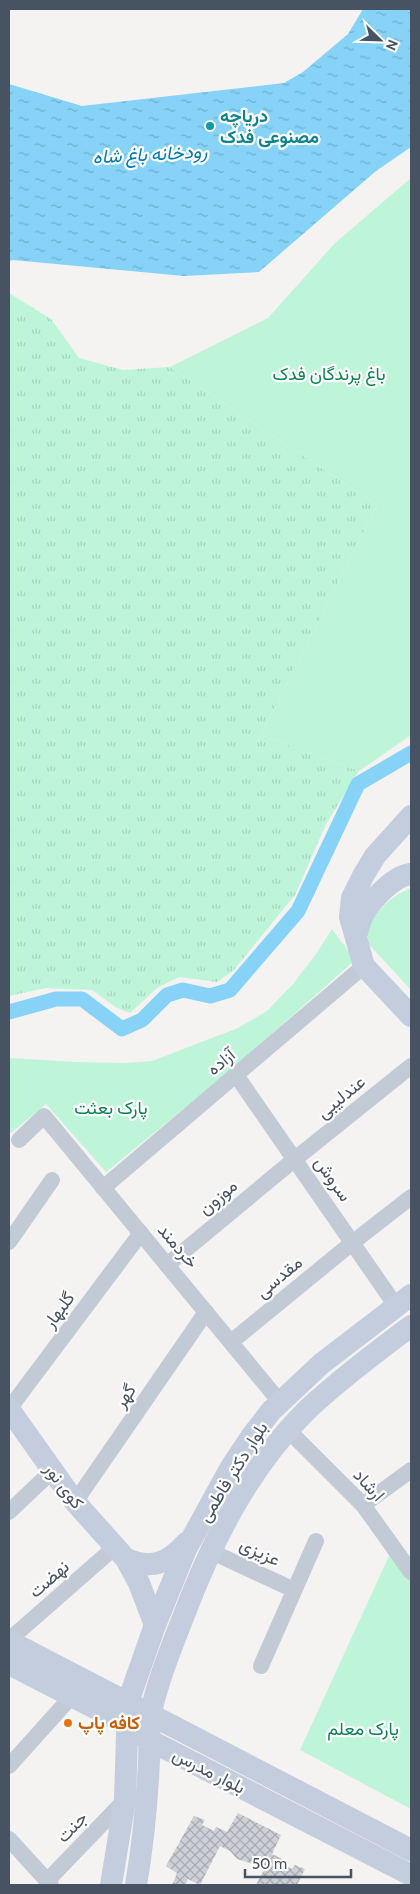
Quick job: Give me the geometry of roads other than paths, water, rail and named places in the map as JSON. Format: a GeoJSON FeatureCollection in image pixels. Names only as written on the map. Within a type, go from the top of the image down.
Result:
{"type":"FeatureCollection","features":[{"type":"Feature","properties":{"kind":"main road"},"geometry":{"type":"LineString","coordinates":[[411,816],[375,856],[352,898],[350,917],[364,966],[411,1016]]}},
{"type":"Feature","properties":{"kind":"main road"},"geometry":{"type":"LineString","coordinates":[[355,939],[364,914],[371,903],[399,877],[411,874]]}},
{"type":"Feature","properties":{"kind":"main road","name":"بلوار دکتر فاطمی"},"geometry":{"type":"LineString","coordinates":[[128,1725],[128,1702],[172,1580],[213,1498],[241,1452],[280,1402],[321,1364],[404,1301]]}},
{"type":"Feature","properties":{"kind":"main road","name":"بلوار دکتر فاطمی"},"geometry":{"type":"LineString","coordinates":[[151,1740],[151,1713],[173,1644],[210,1551],[234,1504],[255,1471],[316,1403],[373,1354],[411,1326]]}},
{"type":"Feature","properties":{"kind":"main road","name":"کوی نور"},"geometry":{"type":"LineString","coordinates":[[9,1409],[75,1502],[120,1553],[139,1583],[155,1625]]}},
{"type":"Feature","properties":{"kind":"main road"},"geometry":{"type":"LineString","coordinates":[[120,1553],[136,1563],[150,1565],[164,1561],[178,1552],[196,1532]]}},
{"type":"Feature","properties":{"kind":"main road","name":"بلوار مدرس"},"geometry":{"type":"LineString","coordinates":[[9,1641],[151,1713],[411,1850]]}},
{"type":"Feature","properties":{"kind":"main road","name":"بلوار مدرس"},"geometry":{"type":"LineString","coordinates":[[9,1664],[411,1875]]}},
{"type":"Feature","properties":{"kind":"main road"},"geometry":{"type":"LineString","coordinates":[[111,1885],[125,1800],[128,1725]]}},
{"type":"Feature","properties":{"kind":"main road"},"geometry":{"type":"LineString","coordinates":[[136,1885],[146,1813],[151,1740]]}},
{"type":"Feature","properties":{"kind":"street","name":"آزاده"},"geometry":{"type":"LineString","coordinates":[[104,1188],[364,966]]}},
{"type":"Feature","properties":{"kind":"street","name":"عندلیبی"},"geometry":{"type":"LineString","coordinates":[[295,1159],[411,1066]]}},
{"type":"Feature","properties":{"kind":"street","name":"سروش"},"geometry":{"type":"LineString","coordinates":[[236,1075],[352,1243],[404,1301]]}},
{"type":"Feature","properties":{"kind":"street","name":"خردمند"},"geometry":{"type":"LineString","coordinates":[[19,1140],[44,1116],[280,1402]]}},
{"type":"Feature","properties":{"kind":"street","name":"موزون"},"geometry":{"type":"LineString","coordinates":[[167,1265],[295,1159]]}},
{"type":"Feature","properties":{"kind":"street"},"geometry":{"type":"LineString","coordinates":[[9,1242],[52,1180]]}},
{"type":"Feature","properties":{"kind":"street","name":"مقدسی"},"geometry":{"type":"LineString","coordinates":[[231,1342],[411,1197]]}},
{"type":"Feature","properties":{"kind":"street","name":"گلبهار"},"geometry":{"type":"LineString","coordinates":[[9,1409],[141,1233]]}},
{"type":"Feature","properties":{"kind":"street","name":"گهر"},"geometry":{"type":"LineString","coordinates":[[75,1502],[206,1312]]}},
{"type":"Feature","properties":{"kind":"street","name":"ارشاد"},"geometry":{"type":"LineString","coordinates":[[289,1431],[363,1506],[411,1572]]}},
{"type":"Feature","properties":{"kind":"street"},"geometry":{"type":"LineString","coordinates":[[363,1506],[411,1470]]}},
{"type":"Feature","properties":{"kind":"street"},"geometry":{"type":"LineString","coordinates":[[9,1512],[52,1471]]}},
{"type":"Feature","properties":{"kind":"street"},"geometry":{"type":"LineString","coordinates":[[260,1666],[316,1541]]}},
{"type":"Feature","properties":{"kind":"street","name":"عزیزی"},"geometry":{"type":"LineString","coordinates":[[210,1551],[294,1590]]}},
{"type":"Feature","properties":{"kind":"street","name":"نهضت"},"geometry":{"type":"LineString","coordinates":[[9,1641],[120,1553]]}},
{"type":"Feature","properties":{"kind":"street"},"geometry":{"type":"LineString","coordinates":[[9,1766],[72,1696]]}},
{"type":"Feature","properties":{"kind":"street","name":"جنت"},"geometry":{"type":"LineString","coordinates":[[49,1883],[125,1800]]}},
{"type":"Feature","properties":{"kind":"street"},"geometry":{"type":"LineString","coordinates":[[9,1839],[49,1883]]}},
{"type":"Feature","properties":{"kind":"water","name":"دریاچه مصنوعی فدک"},"geometry":{"type":"Polygon","coordinates":[[[363,9],[411,9],[411,147],[376,171],[259,272],[184,276],[9,261],[9,84],[82,106],[284,83],[303,72],[348,34],[363,9]]]}},
{"type":"Feature","properties":{"kind":"waterway"},"geometry":{"type":"LineString","coordinates":[[9,1012],[56,999],[82,999],[122,1029],[142,1020],[167,995],[183,990],[210,996],[230,990],[298,911],[358,784],[411,753]]}},
{"type":"Feature","properties":{"kind":"place","name":"دریاچه مصنوعی فدک"},"geometry":{"type":"Point","coordinates":[210,126]}},
{"type":"Feature","properties":{"kind":"place","name":"کافه پاپ"},"geometry":{"type":"Point","coordinates":[68,1723]}},
{"type":"Feature","properties":{"kind":"water label","name":"رودخانه باغ شاه"},"geometry":{"type":"Point","coordinates":[150,154]}},
{"type":"Feature","properties":{"kind":"park label","name":"باغ پرندگان فدک"},"geometry":{"type":"Point","coordinates":[329,374]}},
{"type":"Feature","properties":{"kind":"park label","name":"پارک بعثت"},"geometry":{"type":"Point","coordinates":[111,1108]}},
{"type":"Feature","properties":{"kind":"park label","name":"پارک معلم"},"geometry":{"type":"Point","coordinates":[363,1729]}}]}
